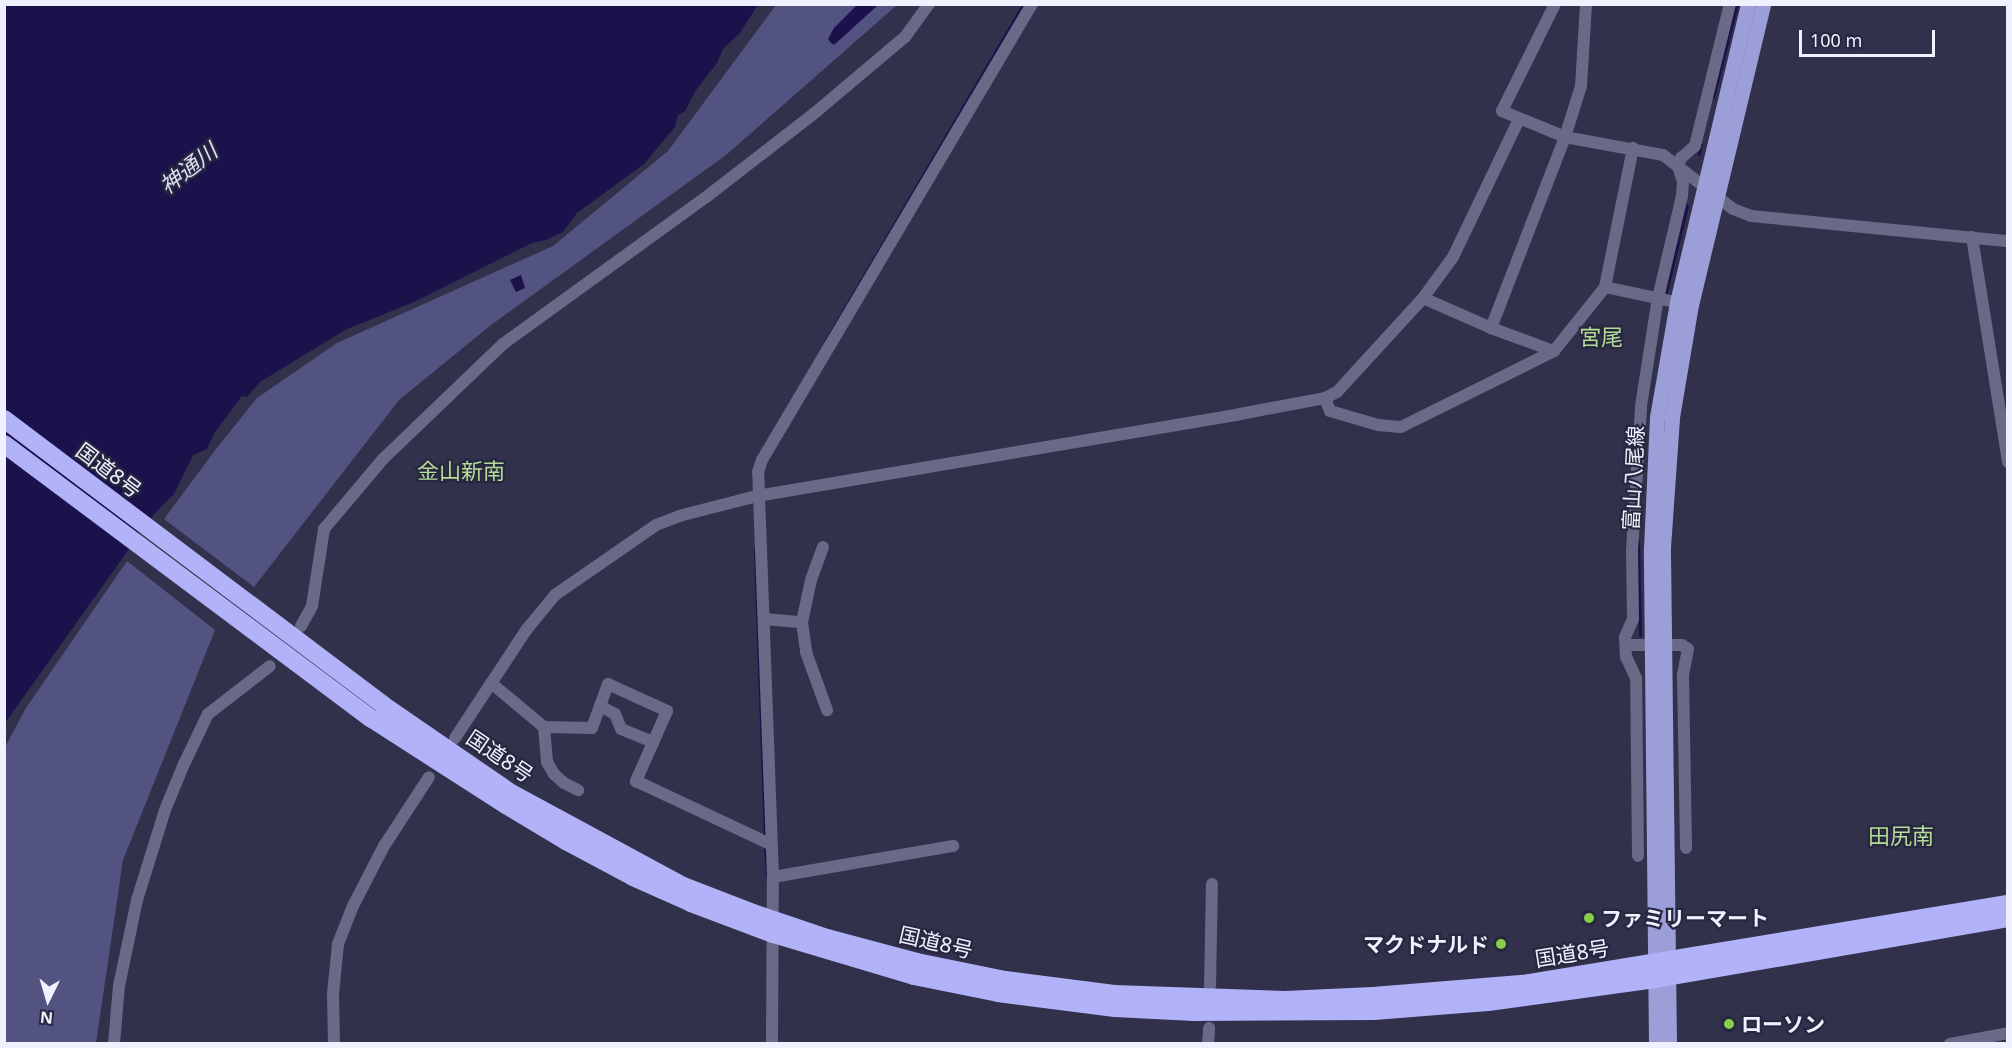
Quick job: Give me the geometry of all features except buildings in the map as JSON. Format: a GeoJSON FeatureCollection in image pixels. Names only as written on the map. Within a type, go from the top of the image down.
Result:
{"type":"FeatureCollection","features":[{"type":"Feature","properties":{"kind":"highway","name":"国道8号"},"geometry":{"type":"LineString","coordinates":[[4,419],[383,705],[511,793],[683,886],[773,927]]}},
{"type":"Feature","properties":{"kind":"highway","name":"国道8号"},"geometry":{"type":"LineString","coordinates":[[4,444],[372,719],[556,835],[633,877],[691,903],[773,927],[914,976],[998,993],[1116,1008],[1194,1012],[1374,1011],[1488,1002],[2007,904]]}},
{"type":"Feature","properties":{"kind":"highway","name":"国道8号"},"geometry":{"type":"LineString","coordinates":[[1662,970],[2007,918]]}},
{"type":"Feature","properties":{"kind":"main road","name":"富山八尾線"},"geometry":{"type":"LineString","coordinates":[[1662,970],[1658,646],[1651,549],[1658,417],[1748,4]]}},
{"type":"Feature","properties":{"kind":"main road","name":"富山八尾線"},"geometry":{"type":"LineString","coordinates":[[1709,190],[1763,4]]}},
{"type":"Feature","properties":{"kind":"main road"},"geometry":{"type":"LineString","coordinates":[[1656,1044],[1662,970]]}},
{"type":"Feature","properties":{"kind":"main road"},"geometry":{"type":"LineString","coordinates":[[1662,970],[1669,1044]]}},
{"type":"Feature","properties":{"kind":"street"},"geometry":{"type":"LineString","coordinates":[[301,626],[312,606],[324,529],[382,459],[502,344],[697,204],[817,111],[905,37],[929,4]]}},
{"type":"Feature","properties":{"kind":"street"},"geometry":{"type":"LineString","coordinates":[[772,1044],[773,877],[764,619],[757,496],[758,472],[762,460],[1032,4]]}},
{"type":"Feature","properties":{"kind":"street"},"geometry":{"type":"LineString","coordinates":[[1555,4],[1502,111],[1565,137],[1663,155],[1733,209],[1751,216],[2007,241]]}},
{"type":"Feature","properties":{"kind":"street"},"geometry":{"type":"LineString","coordinates":[[1491,328],[1565,137],[1581,86],[1586,4]]}},
{"type":"Feature","properties":{"kind":"street"},"geometry":{"type":"LineString","coordinates":[[1638,856],[1636,678],[1626,657],[1624,637],[1633,619],[1632,551],[1641,406],[1658,298],[1682,196],[1678,166],[1681,158],[1695,146],[1730,4]]}},
{"type":"Feature","properties":{"kind":"street"},"geometry":{"type":"LineString","coordinates":[[455,738],[526,629],[555,595],[656,525],[671,519],[757,496],[1325,398],[1337,392],[1423,298],[1453,257],[1519,119]]}},
{"type":"Feature","properties":{"kind":"street"},"geometry":{"type":"LineString","coordinates":[[1325,398],[1330,411],[1378,425],[1401,427],[1554,351],[1605,287],[1633,148]]}},
{"type":"Feature","properties":{"kind":"street"},"geometry":{"type":"LineString","coordinates":[[1972,237],[2007,462]]}},
{"type":"Feature","properties":{"kind":"street"},"geometry":{"type":"LineString","coordinates":[[1605,287],[1684,304]]}},
{"type":"Feature","properties":{"kind":"street"},"geometry":{"type":"LineString","coordinates":[[1423,298],[1491,328],[1554,351]]}},
{"type":"Feature","properties":{"kind":"street"},"geometry":{"type":"LineString","coordinates":[[824,547],[811,580],[802,622],[806,652],[827,710]]}},
{"type":"Feature","properties":{"kind":"street"},"geometry":{"type":"LineString","coordinates":[[764,619],[802,622]]}},
{"type":"Feature","properties":{"kind":"street"},"geometry":{"type":"LineString","coordinates":[[1626,645],[1682,645],[1688,649],[1683,674],[1686,848]]}},
{"type":"Feature","properties":{"kind":"street"},"geometry":{"type":"LineString","coordinates":[[114,1044],[119,986],[137,900],[165,810],[208,714],[270,666]]}},
{"type":"Feature","properties":{"kind":"street"},"geometry":{"type":"LineString","coordinates":[[491,683],[544,727],[592,728],[608,684],[667,711],[636,781],[772,845]]}},
{"type":"Feature","properties":{"kind":"street"},"geometry":{"type":"LineString","coordinates":[[600,706],[615,714],[621,729],[653,742]]}},
{"type":"Feature","properties":{"kind":"street"},"geometry":{"type":"LineString","coordinates":[[544,727],[547,762],[554,774],[578,790]]}},
{"type":"Feature","properties":{"kind":"street"},"geometry":{"type":"LineString","coordinates":[[334,1044],[333,994],[342,934],[353,906],[384,846],[429,777]]}},
{"type":"Feature","properties":{"kind":"street"},"geometry":{"type":"LineString","coordinates":[[773,877],[953,846]]}},
{"type":"Feature","properties":{"kind":"street"},"geometry":{"type":"LineString","coordinates":[[1210,986],[1212,884]]}},
{"type":"Feature","properties":{"kind":"street"},"geometry":{"type":"LineString","coordinates":[[1208,1044],[1209,1028]]}},
{"type":"Feature","properties":{"kind":"street"},"geometry":{"type":"LineString","coordinates":[[1950,1044],[2007,1034]]}},
{"type":"Feature","properties":{"kind":"shaded area"},"geometry":{"type":"Polygon","coordinates":[[[776,5],[897,5],[726,155],[491,325],[399,400],[254,587],[164,519],[257,398],[337,343],[553,246],[668,151],[776,5]]]}},
{"type":"Feature","properties":{"kind":"shaded area"},"geometry":{"type":"Polygon","coordinates":[[[127,561],[215,630],[123,860],[96,1043],[5,1043],[5,747],[26,708],[127,561]]]}},
{"type":"Feature","properties":{"kind":"water","name":"神通川"},"geometry":{"type":"Polygon","coordinates":[[[5,5],[758,5],[739,34],[723,49],[717,63],[696,90],[685,111],[678,115],[675,127],[644,164],[577,213],[563,232],[546,240],[532,243],[416,301],[345,330],[260,382],[247,397],[242,396],[215,432],[207,449],[193,455],[174,494],[154,514],[5,723],[5,5]]]}},
{"type":"Feature","properties":{"kind":"water"},"geometry":{"type":"Polygon","coordinates":[[[857,5],[878,5],[834,45],[828,39],[834,28],[857,5]]]}},
{"type":"Feature","properties":{"kind":"water"},"geometry":{"type":"Polygon","coordinates":[[[521,275],[525,288],[516,292],[510,280],[521,275]]]}},
{"type":"Feature","properties":{"kind":"waterway"},"geometry":{"type":"LineString","coordinates":[[825,342],[1023,4]]}},
{"type":"Feature","properties":{"kind":"waterway"},"geometry":{"type":"LineString","coordinates":[[1713,97],[1737,4]]}},
{"type":"Feature","properties":{"kind":"waterway"},"geometry":{"type":"LineString","coordinates":[[1699,154],[1701,144]]}},
{"type":"Feature","properties":{"kind":"waterway"},"geometry":{"type":"LineString","coordinates":[[1665,296],[1687,206]]}},
{"type":"Feature","properties":{"kind":"waterway"},"geometry":{"type":"LineString","coordinates":[[1638,541],[1640,635]]}},
{"type":"Feature","properties":{"kind":"waterway"},"geometry":{"type":"LineString","coordinates":[[755,551],[765,838]]}},
{"type":"Feature","properties":{"kind":"waterway"},"geometry":{"type":"LineString","coordinates":[[765,845],[767,876]]}},
{"type":"Feature","properties":{"kind":"place","name":"ファミリーマート"},"geometry":{"type":"Point","coordinates":[1589,918]}},
{"type":"Feature","properties":{"kind":"place","name":"マクドナルド"},"geometry":{"type":"Point","coordinates":[1501,944]}},
{"type":"Feature","properties":{"kind":"place","name":"ローソン"},"geometry":{"type":"Point","coordinates":[1729,1024]}},
{"type":"Feature","properties":{"kind":"district","name":"宮尾"},"geometry":{"type":"Point","coordinates":[1601,337]}},
{"type":"Feature","properties":{"kind":"district","name":"金山新南"},"geometry":{"type":"Point","coordinates":[461,471]}},
{"type":"Feature","properties":{"kind":"district","name":"田尻南"},"geometry":{"type":"Point","coordinates":[1901,836]}}]}
